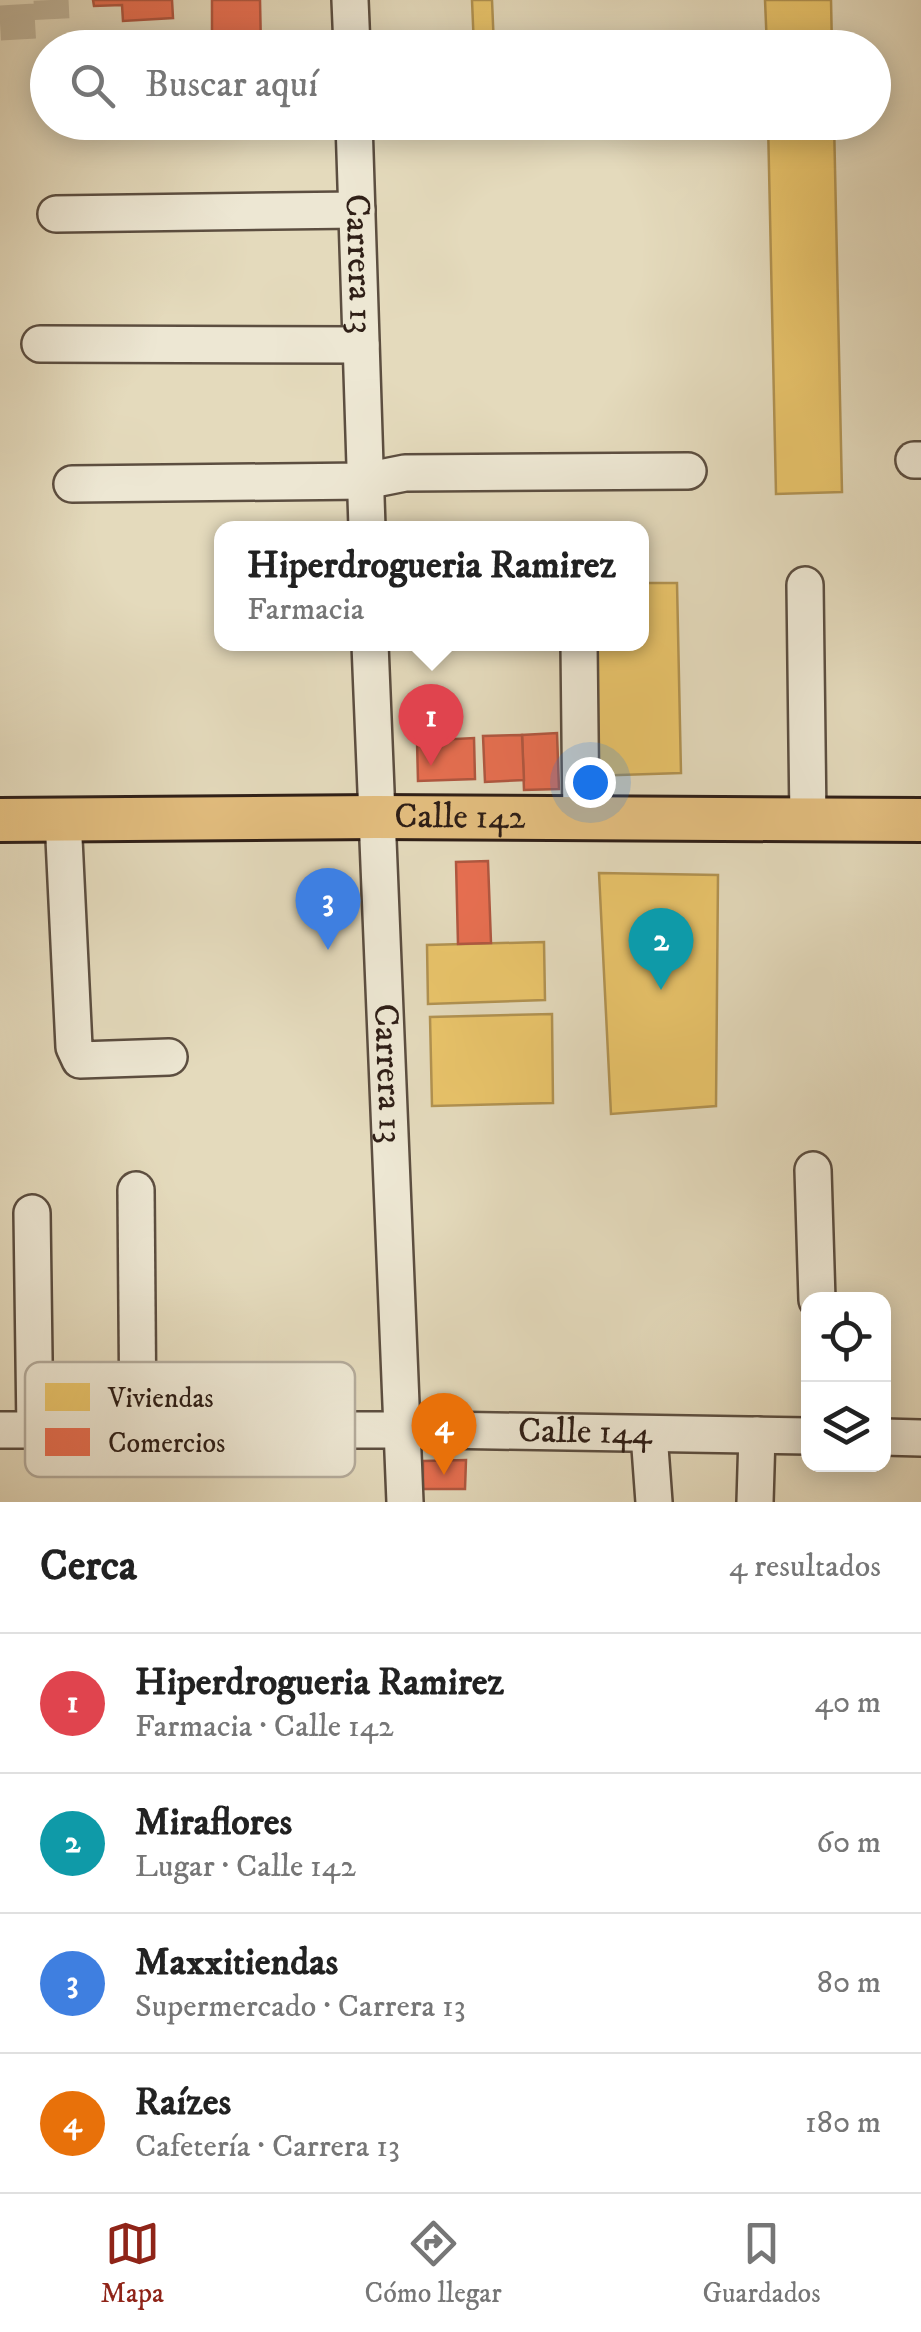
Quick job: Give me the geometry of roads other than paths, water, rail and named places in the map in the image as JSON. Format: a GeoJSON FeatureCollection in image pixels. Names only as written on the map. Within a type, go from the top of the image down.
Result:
{"type":"FeatureCollection","features":[{"type":"Feature","properties":{"kind":"main road","name":"Calle 142"},"geometry":{"type":"LineString","coordinates":[[0,820],[921,820]]}},
{"type":"Feature","properties":{"kind":"street"},"geometry":{"type":"LineString","coordinates":[[350,0],[351,30]]}},
{"type":"Feature","properties":{"kind":"street","name":"Carrera 13"},"geometry":{"type":"LineString","coordinates":[[355,140],[367,521]]}},
{"type":"Feature","properties":{"kind":"street"},"geometry":{"type":"LineString","coordinates":[[56,214],[357,210]]}},
{"type":"Feature","properties":{"kind":"street"},"geometry":{"type":"LineString","coordinates":[[40,344],[361,345]]}},
{"type":"Feature","properties":{"kind":"street"},"geometry":{"type":"LineString","coordinates":[[72,484],[365,481],[404,473],[688,472]]}},
{"type":"Feature","properties":{"kind":"street"},"geometry":{"type":"LineString","coordinates":[[805,586],[808,820]]}},
{"type":"Feature","properties":{"kind":"street","name":"Carrera 13"},"geometry":{"type":"LineString","coordinates":[[370,651],[405,1502]]}},
{"type":"Feature","properties":{"kind":"street"},"geometry":{"type":"LineString","coordinates":[[579,651],[581,820]]}},
{"type":"Feature","properties":{"kind":"street"},"geometry":{"type":"LineString","coordinates":[[63,818],[77,1057],[80,1060],[169,1056]]}},
{"type":"Feature","properties":{"kind":"street"},"geometry":{"type":"LineString","coordinates":[[813,1170],[817,1292]]}},
{"type":"Feature","properties":{"kind":"street"},"geometry":{"type":"LineString","coordinates":[[136,1190],[137,1362]]}},
{"type":"Feature","properties":{"kind":"street"},"geometry":{"type":"LineString","coordinates":[[18,1430],[32,1213]]}},
{"type":"Feature","properties":{"kind":"street","name":"Calle 144"},"geometry":{"type":"LineString","coordinates":[[355,1430],[801,1436]]}},
{"type":"Feature","properties":{"kind":"street"},"geometry":{"type":"LineString","coordinates":[[650,1434],[654,1502]]}},
{"type":"Feature","properties":{"kind":"street"},"geometry":{"type":"LineString","coordinates":[[755,1502],[757,1436]]}},
{"type":"Feature","properties":{"kind":"street"},"geometry":{"type":"LineString","coordinates":[[891,1437],[921,1438]]}},
{"type":"Feature","properties":{"kind":"tunnel"},"geometry":{"type":"LineString","coordinates":[[0,23],[52,20],[51,0]]}},
{"type":"Feature","properties":{"kind":"place","name":"Hiperdrogueria Ramirez"},"geometry":{"type":"Point","coordinates":[431,766]}},
{"type":"Feature","properties":{"kind":"place","name":"Maxxitiendas"},"geometry":{"type":"Point","coordinates":[328,950]}},
{"type":"Feature","properties":{"kind":"place","name":"Miraflores"},"geometry":{"type":"Point","coordinates":[661,990]}},
{"type":"Feature","properties":{"kind":"place","name":"Raízes"},"geometry":{"type":"Point","coordinates":[444,1475]}}]}
